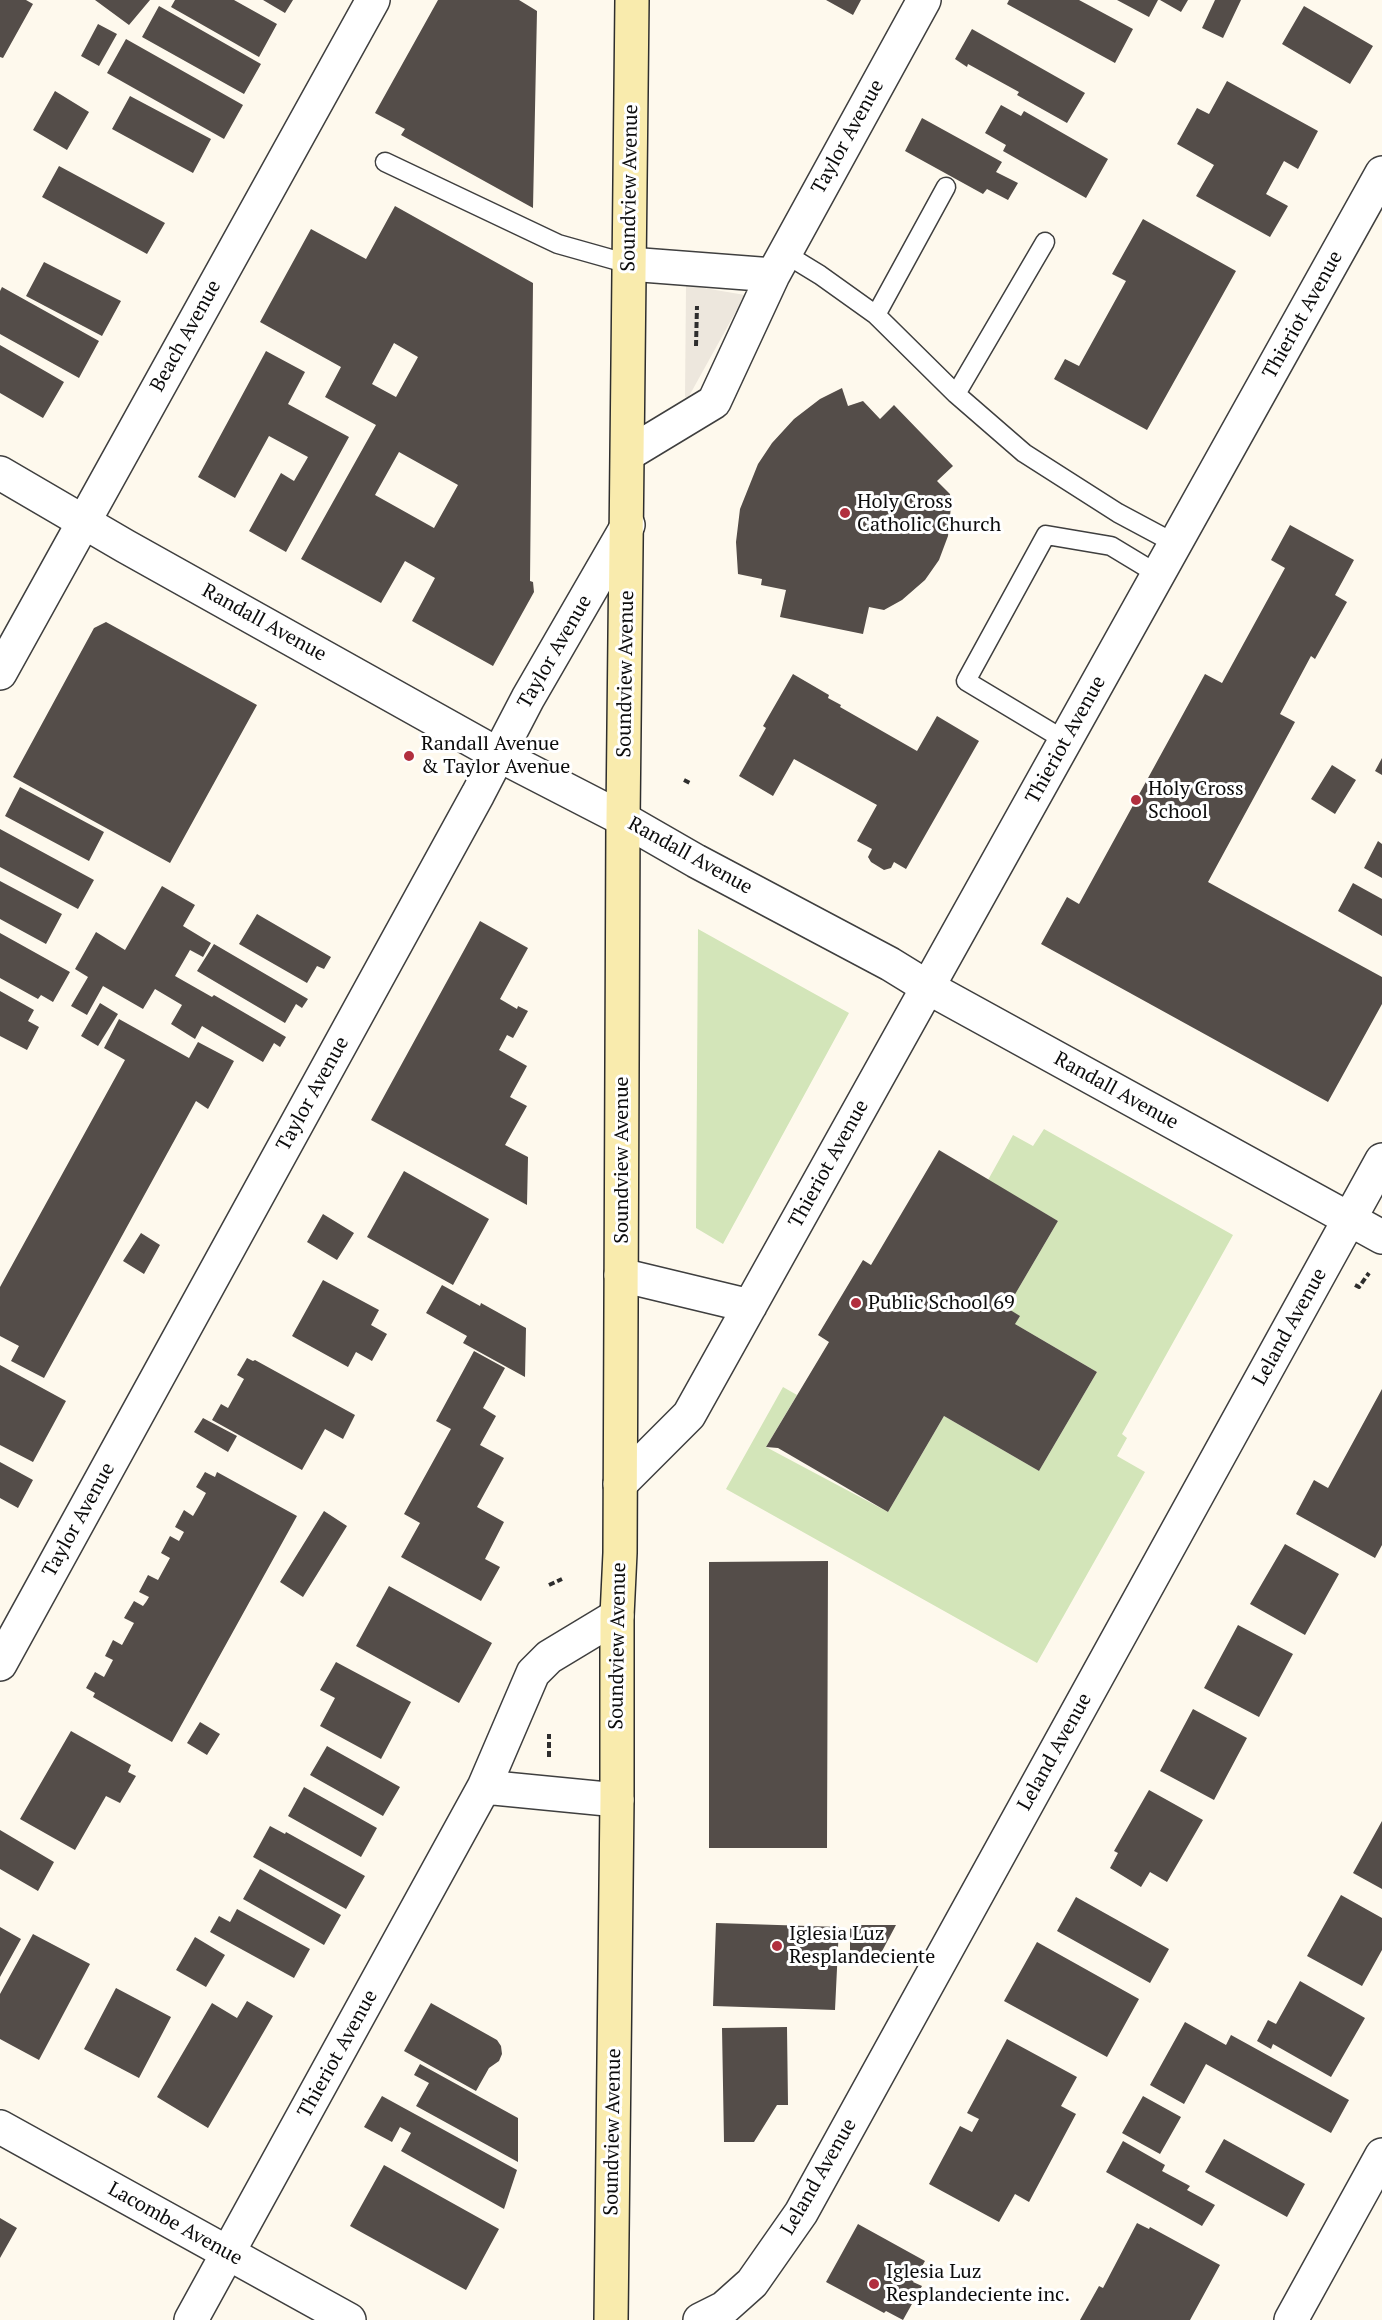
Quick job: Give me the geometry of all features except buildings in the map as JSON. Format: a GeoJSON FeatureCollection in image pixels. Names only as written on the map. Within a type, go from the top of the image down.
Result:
{"type":"FeatureCollection","features":[{"type":"Feature","properties":{"kind":"main road","name":"Soundview Avenue"},"geometry":{"type":"LineString","coordinates":[[611,2320],[617,1616],[620,1553],[623,819],[632,0]]}},
{"type":"Feature","properties":{"kind":"street","name":"Beach Avenue"},"geometry":{"type":"LineString","coordinates":[[0,673],[373,0]]}},
{"type":"Feature","properties":{"kind":"street","name":"Taylor Avenue"},"geometry":{"type":"LineString","coordinates":[[628,454],[714,402],[778,264],[924,0]]}},
{"type":"Feature","properties":{"kind":"street","name":"Thieriot Avenue"},"geometry":{"type":"LineString","coordinates":[[620,1484],[689,1415],[1382,173]]}},
{"type":"Feature","properties":{"kind":"street"},"geometry":{"type":"LineString","coordinates":[[629,264],[778,264]]}},
{"type":"Feature","properties":{"kind":"street","name":"Randall Avenue"},"geometry":{"type":"LineString","coordinates":[[0,473],[125,546],[497,754],[623,819],[696,861],[890,964],[929,988],[1382,1237]]}},
{"type":"Feature","properties":{"kind":"street","name":"Taylor Avenue"},"geometry":{"type":"LineString","coordinates":[[0,1664],[478,794],[497,754],[628,525]]}},
{"type":"Feature","properties":{"kind":"street","name":"Leland Avenue"},"geometry":{"type":"LineString","coordinates":[[700,2320],[724,2307],[752,2283],[801,2213],[1382,1160]]}},
{"type":"Feature","properties":{"kind":"street"},"geometry":{"type":"LineString","coordinates":[[621,1275],[750,1306]]}},
{"type":"Feature","properties":{"kind":"street","name":"Thieriot Avenue"},"geometry":{"type":"LineString","coordinates":[[191,2320],[484,1787],[533,1673],[549,1657],[617,1616]]}},
{"type":"Feature","properties":{"kind":"street"},"geometry":{"type":"LineString","coordinates":[[484,1787],[617,1800]]}},
{"type":"Feature","properties":{"kind":"street","name":"Lacombe Avenue"},"geometry":{"type":"LineString","coordinates":[[0,2127],[350,2320]]}},
{"type":"Feature","properties":{"kind":"street"},"geometry":{"type":"LineString","coordinates":[[1291,2320],[1382,2155]]}},
{"type":"Feature","properties":{"kind":"lane"},"geometry":{"type":"LineString","coordinates":[[385,162],[558,244],[629,264]]}},
{"type":"Feature","properties":{"kind":"lane"},"geometry":{"type":"LineString","coordinates":[[876,315],[946,187]]}},
{"type":"Feature","properties":{"kind":"lane"},"geometry":{"type":"LineString","coordinates":[[956,394],[1045,242]]}},
{"type":"Feature","properties":{"kind":"lane"},"geometry":{"type":"LineString","coordinates":[[778,264],[820,275],[876,315],[956,394],[1024,453],[1118,513],[1176,544]]}},
{"type":"Feature","properties":{"kind":"lane"},"geometry":{"type":"LineString","coordinates":[[1066,741],[966,681],[1046,535],[1111,546],[1159,574]]}},
{"type":"Feature","properties":{"kind":"path"},"geometry":{"type":"LineString","coordinates":[[696,352],[697,298]]}},
{"type":"Feature","properties":{"kind":"path"},"geometry":{"type":"LineString","coordinates":[[684,780],[692,783]]}},
{"type":"Feature","properties":{"kind":"path"},"geometry":{"type":"LineString","coordinates":[[1359,1287],[1370,1272]]}},
{"type":"Feature","properties":{"kind":"path"},"geometry":{"type":"LineString","coordinates":[[549,1585],[562,1579]]}},
{"type":"Feature","properties":{"kind":"green space"},"geometry":{"type":"Polygon","coordinates":[[[698,929],[849,1013],[723,1244],[696,1228],[698,929]]]}},
{"type":"Feature","properties":{"kind":"green space"},"geometry":{"type":"Polygon","coordinates":[[[1044,1129],[1233,1235],[1122,1434],[1127,1438],[1117,1456],[1145,1472],[1037,1663],[726,1489],[783,1387],[797,1395],[766,1447],[888,1512],[944,1416],[1039,1471],[1097,1372],[1015,1324],[1007,1308],[1058,1221],[988,1180],[1013,1135],[1033,1146],[1044,1129]]]}},
{"type":"Feature","properties":{"kind":"shaded area"},"geometry":{"type":"Polygon","coordinates":[[[686,285],[745,295],[688,398],[685,397],[686,285]]]}},
{"type":"Feature","properties":{"kind":"place","name":"Holy Cross Catholic Church"},"geometry":{"type":"Point","coordinates":[845,513]}},
{"type":"Feature","properties":{"kind":"place","name":"Randall Avenue & Taylor Avenue"},"geometry":{"type":"Point","coordinates":[409,756]}},
{"type":"Feature","properties":{"kind":"place","name":"Holy Cross School"},"geometry":{"type":"Point","coordinates":[1136,800]}},
{"type":"Feature","properties":{"kind":"place","name":"Public School 69"},"geometry":{"type":"Point","coordinates":[856,1303]}},
{"type":"Feature","properties":{"kind":"place","name":"Iglesia Luz Resplandeciente"},"geometry":{"type":"Point","coordinates":[777,1946]}},
{"type":"Feature","properties":{"kind":"place","name":"Iglesia Luz Resplandeciente inc."},"geometry":{"type":"Point","coordinates":[874,2284]}}]}
